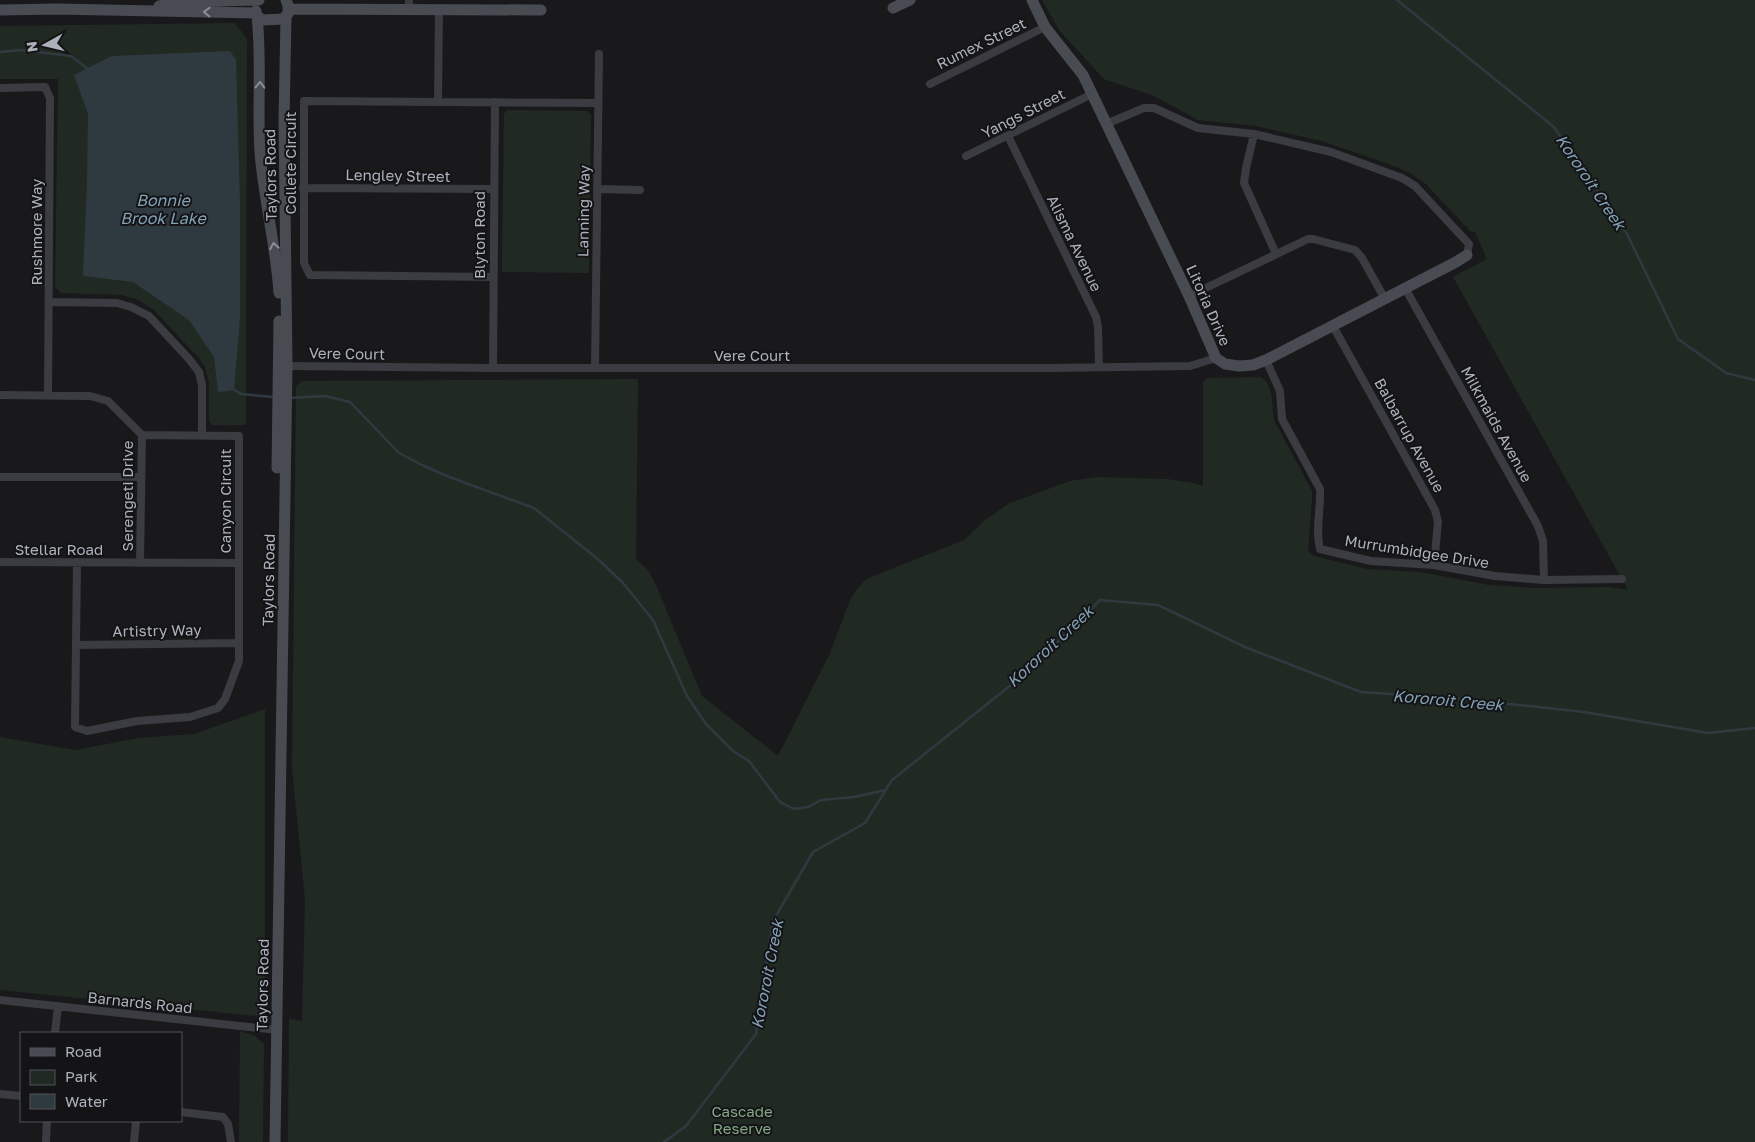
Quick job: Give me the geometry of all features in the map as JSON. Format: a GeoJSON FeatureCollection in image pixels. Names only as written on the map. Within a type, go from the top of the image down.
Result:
{"type":"FeatureCollection","features":[{"type":"Feature","properties":{"kind":"street"},"geometry":{"type":"LineString","coordinates":[[138,10],[180,2],[259,0],[256,6],[260,59],[260,150],[278,283],[278,472],[279,494],[284,503]]}},
{"type":"Feature","properties":{"kind":"street"},"geometry":{"type":"LineString","coordinates":[[894,8],[910,0]]}},
{"type":"Feature","properties":{"kind":"street","name":"Litoria Drive"},"geometry":{"type":"LineString","coordinates":[[1035,3],[1045,27],[1083,74],[1189,296],[1216,358],[1225,364],[1253,365],[1266,360],[1406,288],[1468,249]]}},
{"type":"Feature","properties":{"kind":"street"},"geometry":{"type":"LineString","coordinates":[[0,10],[57,4],[138,10],[257,15],[263,20],[287,9],[409,4],[438,9],[504,5],[541,10]]}},
{"type":"Feature","properties":{"kind":"street","name":"Taylors Road"},"geometry":{"type":"LineString","coordinates":[[275,1142],[287,366],[284,120],[287,9]]}},
{"type":"Feature","properties":{"kind":"street"},"geometry":{"type":"LineString","coordinates":[[438,9],[438,102]]}},
{"type":"Feature","properties":{"kind":"street","name":"Rumex Street"},"geometry":{"type":"LineString","coordinates":[[930,84],[1045,27]]}},
{"type":"Feature","properties":{"kind":"street","name":"Lanning Way"},"geometry":{"type":"LineString","coordinates":[[594,368],[599,54]]}},
{"type":"Feature","properties":{"kind":"street","name":"Rushmore Way"},"geometry":{"type":"LineString","coordinates":[[0,88],[45,88],[50,98],[49,302],[117,303],[131,307],[149,316],[189,358],[199,372],[202,384],[202,435]]}},
{"type":"Feature","properties":{"kind":"street","name":"Yangs Street"},"geometry":{"type":"LineString","coordinates":[[966,156],[1092,94]]}},
{"type":"Feature","properties":{"kind":"street","name":"Collete Circuit"},"geometry":{"type":"LineString","coordinates":[[493,277],[310,275],[304,263],[304,101],[598,103]]}},
{"type":"Feature","properties":{"kind":"street","name":"Blyton Road"},"geometry":{"type":"LineString","coordinates":[[492,368],[494,102]]}},
{"type":"Feature","properties":{"kind":"street"},"geometry":{"type":"LineString","coordinates":[[1106,124],[1144,108],[1154,108],[1198,128],[1254,134],[1331,152],[1402,178],[1415,186],[1468,249]]}},
{"type":"Feature","properties":{"kind":"street"},"geometry":{"type":"LineString","coordinates":[[1254,134],[1244,183],[1276,254]]}},
{"type":"Feature","properties":{"kind":"street","name":"Alisma Avenue"},"geometry":{"type":"LineString","coordinates":[[1008,136],[1096,317],[1099,367]]}},
{"type":"Feature","properties":{"kind":"street","name":"Lengley Street"},"geometry":{"type":"LineString","coordinates":[[303,188],[493,190]]}},
{"type":"Feature","properties":{"kind":"street"},"geometry":{"type":"LineString","coordinates":[[597,189],[640,190]]}},
{"type":"Feature","properties":{"kind":"street"},"geometry":{"type":"LineString","coordinates":[[1189,296],[1313,238],[1355,250],[1362,258],[1385,299]]}},
{"type":"Feature","properties":{"kind":"street","name":"Milkmaids Avenue"},"geometry":{"type":"LineString","coordinates":[[1406,288],[1538,526],[1543,541],[1544,580]]}},
{"type":"Feature","properties":{"kind":"street"},"geometry":{"type":"LineString","coordinates":[[48,395],[49,302]]}},
{"type":"Feature","properties":{"kind":"street","name":"Balbarrup Avenue"},"geometry":{"type":"LineString","coordinates":[[1333,326],[1435,510],[1438,522],[1434,565]]}},
{"type":"Feature","properties":{"kind":"street","name":"Vere Court"},"geometry":{"type":"LineString","coordinates":[[287,366],[1032,368],[1190,366],[1216,358]]}},
{"type":"Feature","properties":{"kind":"street","name":"Murrumbidgee Drive"},"geometry":{"type":"LineString","coordinates":[[1266,360],[1280,392],[1282,418],[1320,489],[1321,501],[1317,539],[1320,549],[1371,561],[1434,565],[1495,576],[1544,580],[1622,579]]}},
{"type":"Feature","properties":{"kind":"street","name":"Serengeti Drive"},"geometry":{"type":"LineString","coordinates":[[0,395],[90,396],[108,402],[142,435],[140,563]]}},
{"type":"Feature","properties":{"kind":"street","name":"Canyon Circuit"},"geometry":{"type":"LineString","coordinates":[[76,645],[75,727],[87,731],[137,721],[190,717],[218,708],[225,699],[239,661],[239,436],[142,435]]}},
{"type":"Feature","properties":{"kind":"street"},"geometry":{"type":"LineString","coordinates":[[0,477],[142,478]]}},
{"type":"Feature","properties":{"kind":"street","name":"Stellar Road"},"geometry":{"type":"LineString","coordinates":[[0,562],[238,562]]}},
{"type":"Feature","properties":{"kind":"street"},"geometry":{"type":"LineString","coordinates":[[76,645],[77,562]]}},
{"type":"Feature","properties":{"kind":"street","name":"Artistry Way"},"geometry":{"type":"LineString","coordinates":[[76,645],[239,643]]}},
{"type":"Feature","properties":{"kind":"street","name":"Barnards Road"},"geometry":{"type":"LineString","coordinates":[[0,1000],[276,1030]]}},
{"type":"Feature","properties":{"kind":"street"},"geometry":{"type":"LineString","coordinates":[[55,1032],[58,1006]]}},
{"type":"Feature","properties":{"kind":"street"},"geometry":{"type":"LineString","coordinates":[[0,1094],[20,1096]]}},
{"type":"Feature","properties":{"kind":"street"},"geometry":{"type":"LineString","coordinates":[[182,1112],[223,1118],[228,1124],[231,1142]]}},
{"type":"Feature","properties":{"kind":"street"},"geometry":{"type":"LineString","coordinates":[[46,1142],[47,1122]]}},
{"type":"Feature","properties":{"kind":"street"},"geometry":{"type":"LineString","coordinates":[[134,1142],[136,1122]]}},
{"type":"Feature","properties":{"kind":"green space","name":"Cascade Reserve"},"geometry":{"type":"Polygon","coordinates":[[[1042,0],[1755,0],[1755,1142],[288,1142],[289,1019],[302,1021],[305,899],[292,768],[296,386],[302,381],[638,379],[636,559],[648,570],[656,585],[702,696],[778,756],[830,653],[850,600],[866,579],[964,540],[985,520],[1010,503],[1070,481],[1097,477],[1167,479],[1203,486],[1203,381],[1206,381],[1206,378],[1261,377],[1266,381],[1271,392],[1275,422],[1312,491],[1308,551],[1314,556],[1367,569],[1420,572],[1489,585],[1533,588],[1609,587],[1628,590],[1453,277],[1487,259],[1475,232],[1470,231],[1426,184],[1412,174],[1397,167],[1322,141],[1256,126],[1198,120],[1152,95],[1104,79],[1059,30],[1042,0]]]}},
{"type":"Feature","properties":{"kind":"green space","name":"Bonnie Brook Lake"},"geometry":{"type":"Polygon","coordinates":[[[235,23],[247,39],[246,425],[212,425],[209,421],[209,383],[205,367],[154,310],[139,300],[122,295],[61,293],[55,287],[58,79],[0,79],[0,26],[235,23]]]}},
{"type":"Feature","properties":{"kind":"green space"},"geometry":{"type":"Polygon","coordinates":[[[507,110],[587,111],[591,115],[589,273],[502,272],[504,114],[507,110]]]}},
{"type":"Feature","properties":{"kind":"green space"},"geometry":{"type":"Polygon","coordinates":[[[265,709],[265,1017],[0,990],[0,737],[75,750],[139,738],[194,734],[265,709]]]}},
{"type":"Feature","properties":{"kind":"green space"},"geometry":{"type":"Polygon","coordinates":[[[240,1031],[255,1036],[264,1044],[263,1142],[239,1142],[240,1031]]]}},
{"type":"Feature","properties":{"kind":"water","name":"Bonnie Brook Lake"},"geometry":{"type":"Polygon","coordinates":[[[230,51],[236,60],[240,204],[240,318],[234,390],[218,392],[214,357],[189,320],[133,282],[83,276],[88,114],[74,75],[112,56],[230,51]]]}},
{"type":"Feature","properties":{"kind":"waterway","name":"Kororoit Creek"},"geometry":{"type":"LineString","coordinates":[[1397,0],[1554,127],[1627,234],[1678,339],[1726,373],[1755,380]]}},
{"type":"Feature","properties":{"kind":"waterway"},"geometry":{"type":"LineString","coordinates":[[0,52],[21,50],[71,56],[88,69]]}},
{"type":"Feature","properties":{"kind":"waterway"},"geometry":{"type":"LineString","coordinates":[[233,389],[241,394],[273,397]]}},
{"type":"Feature","properties":{"kind":"waterway"},"geometry":{"type":"LineString","coordinates":[[289,398],[325,396],[350,402],[399,453],[452,478],[534,508],[599,560],[623,583],[653,620],[687,696],[706,724],[733,751],[749,761],[780,802],[794,809],[808,807],[821,800],[854,797],[886,790]]}},
{"type":"Feature","properties":{"kind":"waterway","name":"Kororoit Creek"},"geometry":{"type":"LineString","coordinates":[[664,1142],[686,1126],[756,1034],[773,921],[813,852],[865,823],[892,780],[1026,673],[1100,600],[1158,605],[1245,647],[1361,692],[1463,699],[1584,712],[1708,733],[1755,728]]}}]}
